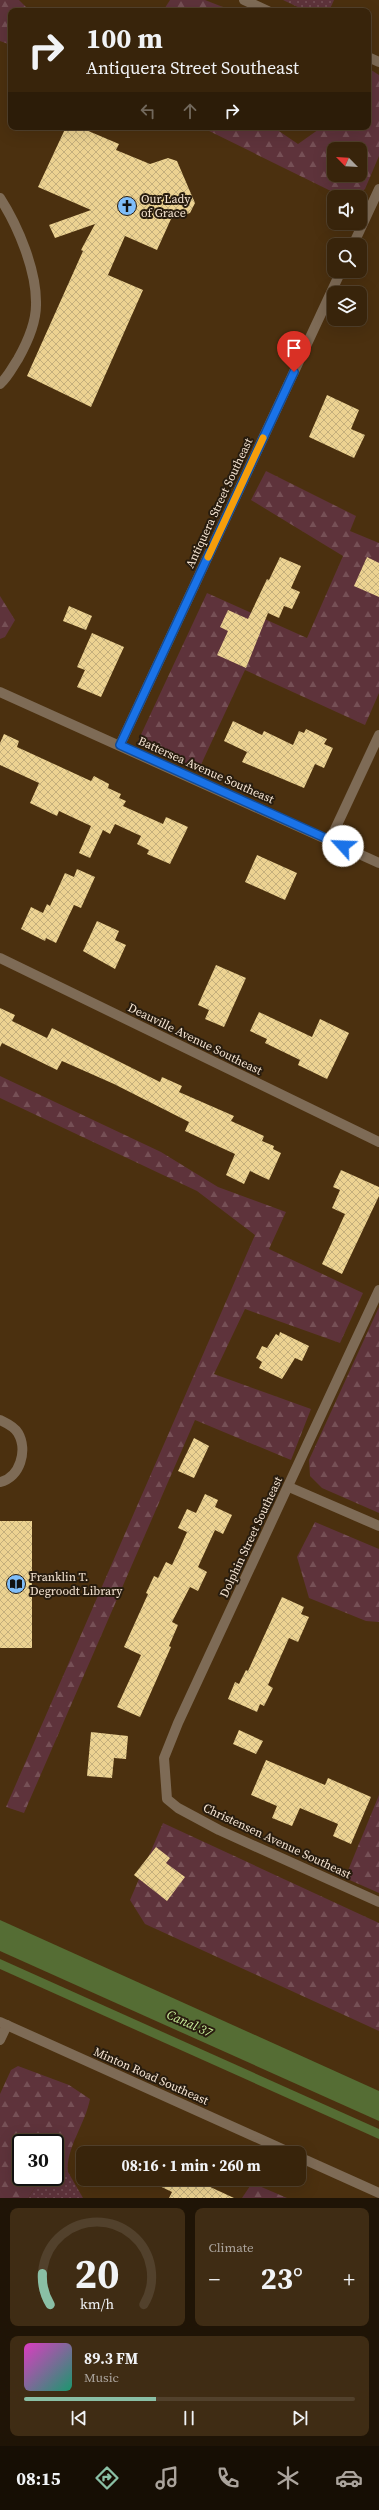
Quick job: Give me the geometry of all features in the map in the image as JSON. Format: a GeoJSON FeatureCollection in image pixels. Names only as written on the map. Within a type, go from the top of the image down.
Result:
{"type":"FeatureCollection","features":[{"type":"Feature","properties":{"kind":"street"},"geometry":{"type":"LineString","coordinates":[[244,0],[261,8]]}},
{"type":"Feature","properties":{"kind":"street"},"geometry":{"type":"LineString","coordinates":[[356,238],[379,189]]}},
{"type":"Feature","properties":{"kind":"street"},"geometry":{"type":"LineString","coordinates":[[0,198],[12,216],[29,262],[36,304],[34,323],[23,351],[6,379],[0,384]]}},
{"type":"Feature","properties":{"kind":"street","name":"Antiquera Street Southeast"},"geometry":{"type":"LineString","coordinates":[[120,745],[338,278]]}},
{"type":"Feature","properties":{"kind":"street","name":"Battersea Avenue Southeast"},"geometry":{"type":"LineString","coordinates":[[0,692],[379,863]]}},
{"type":"Feature","properties":{"kind":"street"},"geometry":{"type":"LineString","coordinates":[[330,840],[379,735]]}},
{"type":"Feature","properties":{"kind":"street","name":"Deauville Avenue Southeast"},"geometry":{"type":"LineString","coordinates":[[0,958],[379,1142]]}},
{"type":"Feature","properties":{"kind":"street","name":"Dolphin Street Southeast"},"geometry":{"type":"LineString","coordinates":[[168,1799],[164,1758],[178,1723],[379,1290]]}},
{"type":"Feature","properties":{"kind":"street"},"geometry":{"type":"LineString","coordinates":[[0,1420],[9,1424],[18,1432],[22,1447],[21,1460],[16,1472],[7,1481],[0,1482]]}},
{"type":"Feature","properties":{"kind":"street"},"geometry":{"type":"LineString","coordinates":[[288,1487],[379,1526]]}},
{"type":"Feature","properties":{"kind":"street","name":"Christensen Avenue Southeast"},"geometry":{"type":"LineString","coordinates":[[168,1799],[178,1808],[219,1830],[379,1902]]}},
{"type":"Feature","properties":{"kind":"street"},"geometry":{"type":"LineString","coordinates":[[0,2040],[3,2023]]}},
{"type":"Feature","properties":{"kind":"street","name":"Minton Road Southeast"},"geometry":{"type":"LineString","coordinates":[[3,2023],[275,2146]]}},
{"type":"Feature","properties":{"kind":"street"},"geometry":{"type":"LineString","coordinates":[[306,2160],[379,2193]]}},
{"type":"Feature","properties":{"kind":"green space"},"geometry":{"type":"Polygon","coordinates":[[[0,0],[19,0],[27,8],[8,8],[8,44],[0,41],[0,0]]]}},
{"type":"Feature","properties":{"kind":"green space"},"geometry":{"type":"Polygon","coordinates":[[[170,0],[205,0],[225,8],[165,8],[170,0]]]}},
{"type":"Feature","properties":{"kind":"green space"},"geometry":{"type":"Polygon","coordinates":[[[283,0],[334,0],[330,8],[300,8],[283,0]]]}},
{"type":"Feature","properties":{"kind":"green space"},"geometry":{"type":"Polygon","coordinates":[[[371,70],[379,75],[379,156],[364,190],[329,190],[207,130],[277,130],[298,144],[318,130],[371,130],[371,70]]]}},
{"type":"Feature","properties":{"kind":"green space"},"geometry":{"type":"Polygon","coordinates":[[[266,471],[356,516],[350,531],[379,543],[379,693],[365,725],[245,670],[198,771],[138,741],[207,593],[307,638],[343,556],[251,500],[266,471]]]}},
{"type":"Feature","properties":{"kind":"green space"},"geometry":{"type":"Polygon","coordinates":[[[0,596],[15,620],[5,637],[0,639],[0,596]]]}},
{"type":"Feature","properties":{"kind":"green space"},"geometry":{"type":"Polygon","coordinates":[[[0,1076],[161,1152],[218,1187],[286,1212],[269,1249],[363,1293],[340,1343],[245,1309],[214,1374],[311,1409],[291,1460],[195,1420],[24,1813],[6,1807],[255,1235],[197,1191],[0,1098],[0,1076]]]}},
{"type":"Feature","properties":{"kind":"green space"},"geometry":{"type":"Polygon","coordinates":[[[379,1307],[379,1513],[322,1488],[310,1476],[309,1460],[379,1307]]]}},
{"type":"Feature","properties":{"kind":"green space"},"geometry":{"type":"Polygon","coordinates":[[[315,1522],[379,1549],[379,1622],[366,1621],[309,1598],[297,1557],[315,1522]]]}},
{"type":"Feature","properties":{"kind":"green space"},"geometry":{"type":"Polygon","coordinates":[[[379,1795],[379,1893],[345,1878],[379,1795]]]}},
{"type":"Feature","properties":{"kind":"green space"},"geometry":{"type":"Polygon","coordinates":[[[163,1823],[379,1923],[379,2031],[145,1924],[130,1900],[163,1823]]]}},
{"type":"Feature","properties":{"kind":"green space"},"geometry":{"type":"Polygon","coordinates":[[[18,2066],[69,2085],[90,2099],[88,2108],[73,2145],[68,2163],[68,2172],[64,2172],[64,2134],[12,2134],[12,2186],[36,2186],[28,2198],[0,2198],[0,2094],[11,2070],[18,2066]]]}},
{"type":"Feature","properties":{"kind":"green space"},"geometry":{"type":"Polygon","coordinates":[[[64,2172],[68,2172],[83,2198],[28,2198],[36,2186],[64,2186],[64,2172]]]}},
{"type":"Feature","properties":{"kind":"green space"},"geometry":{"type":"Polygon","coordinates":[[[250,2186],[259,2186],[287,2198],[242,2198],[250,2186]]]}},
{"type":"Feature","properties":{"kind":"water","name":"Canal 37"},"geometry":{"type":"Polygon","coordinates":[[[0,1920],[379,2091],[379,2121],[0,1951],[0,1920]]]}},
{"type":"Feature","properties":{"kind":"water"},"geometry":{"type":"Polygon","coordinates":[[[0,1959],[379,2129],[379,2139],[0,1969],[0,1959]]]}},
{"type":"Feature","properties":{"kind":"building"},"geometry":{"type":"Polygon","coordinates":[[[65,130],[86,130],[119,144],[116,150],[150,164],[168,158],[177,161],[195,203],[190,213],[171,219],[157,250],[125,236],[108,275],[143,290],[91,407],[27,376],[83,251],[81,250],[95,224],[55,238],[49,225],[91,210],[38,187],[65,130]]]}},
{"type":"Feature","properties":{"kind":"building"},"geometry":{"type":"Polygon","coordinates":[[[327,395],[359,410],[351,429],[365,435],[354,458],[309,437],[327,395]]]}},
{"type":"Feature","properties":{"kind":"building"},"geometry":{"type":"Polygon","coordinates":[[[280,557],[301,566],[291,588],[300,592],[292,609],[284,606],[279,618],[268,613],[246,668],[217,655],[228,631],[220,627],[228,610],[248,619],[267,579],[269,580],[280,557]]]}},
{"type":"Feature","properties":{"kind":"building"},"geometry":{"type":"Polygon","coordinates":[[[367,557],[379,563],[379,597],[354,586],[367,557]]]}},
{"type":"Feature","properties":{"kind":"building"},"geometry":{"type":"Polygon","coordinates":[[[69,606],[92,616],[86,630],[63,621],[69,606]]]}},
{"type":"Feature","properties":{"kind":"building"},"geometry":{"type":"Polygon","coordinates":[[[92,633],[124,647],[101,697],[77,687],[85,670],[77,667],[92,633]]]}},
{"type":"Feature","properties":{"kind":"building"},"geometry":{"type":"Polygon","coordinates":[[[233,721],[262,735],[264,731],[293,745],[299,731],[304,733],[306,729],[327,739],[324,744],[333,748],[324,768],[315,764],[304,788],[242,762],[247,752],[224,741],[233,721]]]}},
{"type":"Feature","properties":{"kind":"building"},"geometry":{"type":"Polygon","coordinates":[[[4,734],[19,741],[17,747],[91,781],[94,776],[109,784],[108,788],[121,794],[119,798],[126,801],[123,806],[163,824],[166,817],[188,827],[170,864],[147,854],[149,850],[137,844],[141,836],[115,824],[110,834],[103,830],[90,858],[79,853],[91,826],[59,811],[57,816],[30,803],[39,783],[0,765],[0,743],[4,734]]]}},
{"type":"Feature","properties":{"kind":"building"},"geometry":{"type":"Polygon","coordinates":[[[257,855],[297,873],[285,900],[245,882],[257,855]]]}},
{"type":"Feature","properties":{"kind":"building"},"geometry":{"type":"Polygon","coordinates":[[[77,869],[95,877],[81,908],[74,905],[56,943],[46,938],[45,941],[21,929],[31,907],[43,913],[47,904],[50,906],[65,873],[74,877],[77,869]]]}},
{"type":"Feature","properties":{"kind":"building"},"geometry":{"type":"Polygon","coordinates":[[[97,921],[119,931],[115,940],[126,945],[115,969],[83,951],[97,921]]]}},
{"type":"Feature","properties":{"kind":"building"},"geometry":{"type":"Polygon","coordinates":[[[216,965],[246,978],[224,1027],[205,1019],[209,1010],[198,1005],[216,965]]]}},
{"type":"Feature","properties":{"kind":"building"},"geometry":{"type":"Polygon","coordinates":[[[0,1008],[15,1015],[12,1021],[47,1038],[52,1028],[160,1082],[162,1077],[182,1086],[179,1092],[234,1116],[231,1121],[264,1136],[262,1141],[274,1146],[273,1149],[281,1153],[269,1180],[250,1171],[244,1184],[226,1175],[235,1154],[185,1131],[189,1122],[114,1084],[62,1061],[57,1070],[2,1043],[0,1047],[0,1008]]]}},
{"type":"Feature","properties":{"kind":"building"},"geometry":{"type":"Polygon","coordinates":[[[259,1012],[312,1037],[320,1019],[349,1033],[327,1079],[298,1065],[300,1060],[265,1043],[267,1039],[250,1031],[259,1012]]]}},
{"type":"Feature","properties":{"kind":"building"},"geometry":{"type":"Polygon","coordinates":[[[341,1170],[379,1187],[379,1196],[342,1274],[322,1264],[345,1214],[332,1208],[340,1190],[333,1187],[341,1170]]]}},
{"type":"Feature","properties":{"kind":"building"},"geometry":{"type":"Polygon","coordinates":[[[280,1332],[309,1346],[302,1361],[295,1358],[282,1379],[259,1368],[262,1362],[256,1358],[262,1346],[267,1348],[276,1334],[279,1336],[280,1332]]]}},
{"type":"Feature","properties":{"kind":"building"},"geometry":{"type":"Polygon","coordinates":[[[194,1438],[209,1446],[194,1478],[178,1471],[194,1438]]]}},
{"type":"Feature","properties":{"kind":"building"},"geometry":{"type":"Polygon","coordinates":[[[205,1494],[218,1500],[215,1507],[232,1515],[223,1534],[215,1530],[198,1567],[207,1572],[198,1591],[190,1587],[172,1622],[178,1625],[169,1646],[171,1647],[140,1717],[117,1707],[141,1655],[124,1647],[148,1594],[146,1593],[154,1576],[158,1578],[166,1562],[172,1565],[180,1548],[187,1532],[178,1528],[187,1509],[196,1513],[205,1494]]]}},
{"type":"Feature","properties":{"kind":"building","name":"Franklin T. Degroodt Library"},"geometry":{"type":"Polygon","coordinates":[[[0,1521],[32,1521],[32,1648],[0,1648],[0,1521]]]}},
{"type":"Feature","properties":{"kind":"building"},"geometry":{"type":"Polygon","coordinates":[[[282,1597],[304,1607],[301,1614],[309,1617],[298,1642],[289,1638],[268,1685],[273,1688],[264,1706],[260,1704],[257,1712],[228,1699],[235,1682],[239,1684],[246,1670],[248,1671],[282,1597]]]}},
{"type":"Feature","properties":{"kind":"building"},"geometry":{"type":"Polygon","coordinates":[[[239,1730],[263,1741],[256,1754],[233,1744],[239,1730]]]}},
{"type":"Feature","properties":{"kind":"building"},"geometry":{"type":"Polygon","coordinates":[[[91,1732],[128,1736],[126,1759],[114,1758],[112,1778],[87,1776],[91,1732]]]}},
{"type":"Feature","properties":{"kind":"building"},"geometry":{"type":"Polygon","coordinates":[[[266,1760],[325,1785],[328,1778],[371,1797],[351,1844],[333,1836],[338,1824],[300,1808],[292,1826],[272,1818],[277,1806],[251,1795],[266,1760]]]}},
{"type":"Feature","properties":{"kind":"building"},"geometry":{"type":"Polygon","coordinates":[[[156,1847],[170,1858],[166,1863],[185,1877],[167,1901],[134,1875],[156,1847]]]}},
{"type":"Feature","properties":{"kind":"building"},"geometry":{"type":"Polygon","coordinates":[[[160,2186],[208,2186],[234,2198],[169,2198],[172,2192],[160,2186]]]}},
{"type":"Feature","properties":{"kind":"slow traffic"},"geometry":{"type":"LineString","coordinates":[[208,557],[263,438]]}},
{"type":"Feature","properties":{"kind":"place","name":"Our Lady of Grace"},"geometry":{"type":"Point","coordinates":[127,206]}},
{"type":"Feature","properties":{"kind":"place","name":"Franklin T. Degroodt Library"},"geometry":{"type":"Point","coordinates":[16,1584]}},
{"type":"Feature","properties":{"kind":"route"},"geometry":{"type":"LineString","coordinates":[[294,372],[120,745],[343,846]]}}]}
